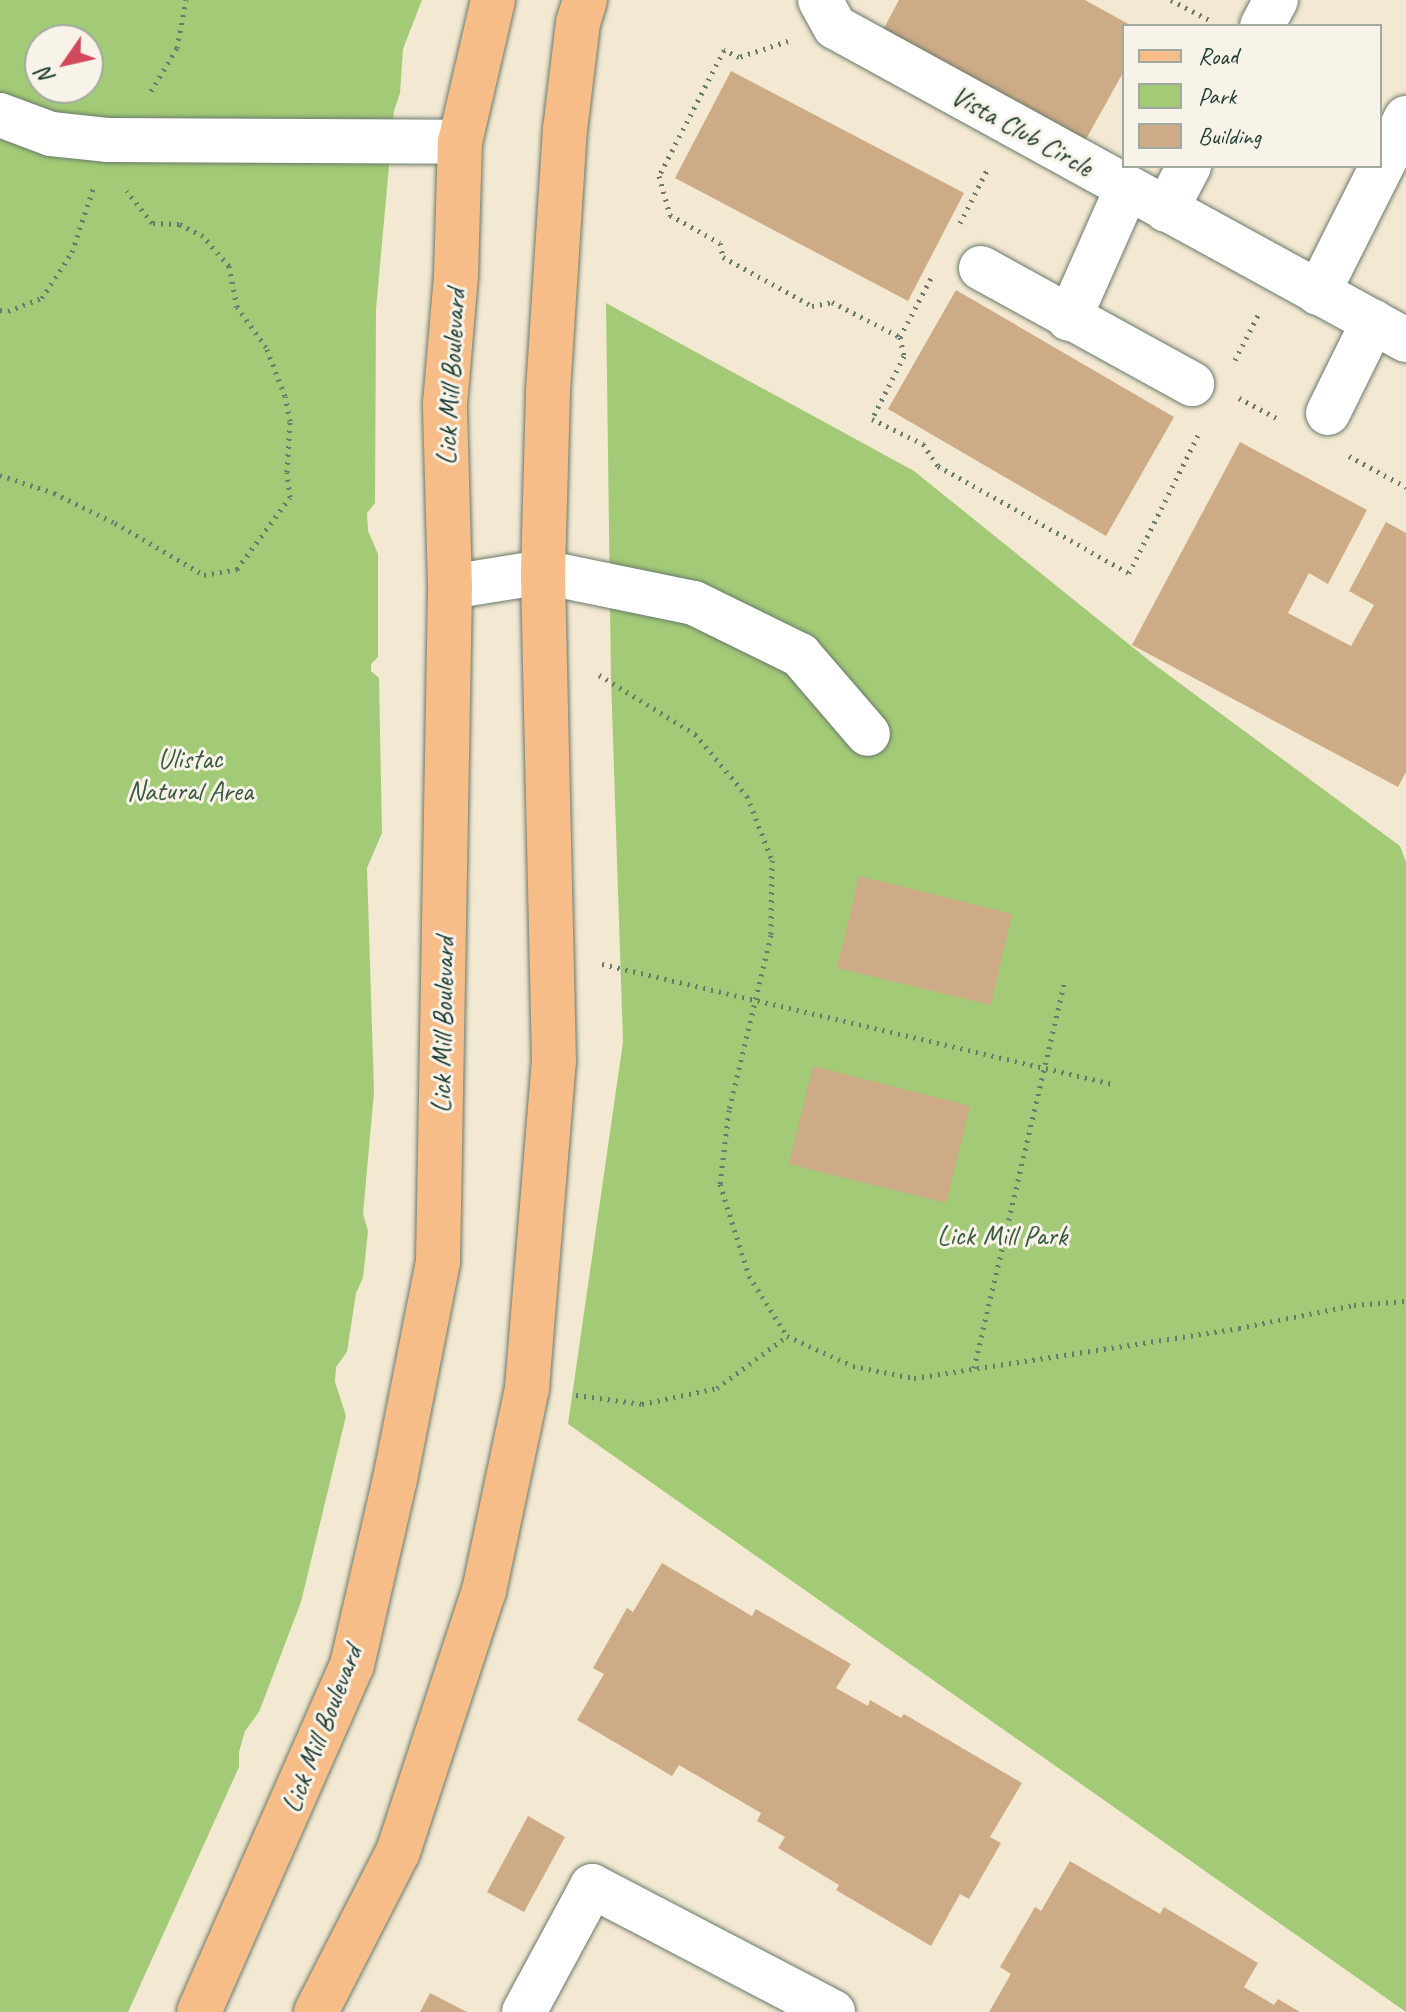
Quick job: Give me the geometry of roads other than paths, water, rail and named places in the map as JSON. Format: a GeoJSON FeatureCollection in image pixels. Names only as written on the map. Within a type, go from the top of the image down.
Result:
{"type":"FeatureCollection","features":[{"type":"Feature","properties":{"kind":"main road","name":"Lick Mill Boulevard"},"geometry":{"type":"LineString","coordinates":[[199,2012],[352,1665],[395,1479],[438,1262],[450,587],[445,404],[456,275],[460,142],[493,0]]}},
{"type":"Feature","properties":{"kind":"main road"},"geometry":{"type":"LineString","coordinates":[[316,2012],[398,1852],[484,1591],[527,1388],[554,1062],[543,572],[548,391],[565,130],[578,23],[585,0]]}},
{"type":"Feature","properties":{"kind":"street"},"geometry":{"type":"LineString","coordinates":[[1263,24],[1276,0]]}},
{"type":"Feature","properties":{"kind":"street","name":"Vista Club Circle"},"geometry":{"type":"LineString","coordinates":[[828,13],[1127,188],[1389,331]]}},
{"type":"Feature","properties":{"kind":"street"},"geometry":{"type":"LineString","coordinates":[[0,115],[51,134],[102,159],[460,142]]}},
{"type":"Feature","properties":{"kind":"street"},"geometry":{"type":"LineString","coordinates":[[1382,166],[1406,118]]}},
{"type":"Feature","properties":{"kind":"street"},"geometry":{"type":"LineString","coordinates":[[1166,210],[1188,168]]}},
{"type":"Feature","properties":{"kind":"street"},"geometry":{"type":"LineString","coordinates":[[1318,293],[1381,168]]}},
{"type":"Feature","properties":{"kind":"street"},"geometry":{"type":"LineString","coordinates":[[1069,319],[1127,188]]}},
{"type":"Feature","properties":{"kind":"street"},"geometry":{"type":"LineString","coordinates":[[981,268],[1192,384]]}},
{"type":"Feature","properties":{"kind":"street"},"geometry":{"type":"LineString","coordinates":[[1328,413],[1389,331]]}},
{"type":"Feature","properties":{"kind":"street"},"geometry":{"type":"LineString","coordinates":[[450,587],[543,572],[694,603],[800,655],[868,734]]}},
{"type":"Feature","properties":{"kind":"street"},"geometry":{"type":"LineString","coordinates":[[524,2012],[592,1886],[833,2012]]}},
{"type":"Feature","properties":{"kind":"park label","name":"Ulistac Natural Area"},"geometry":{"type":"Point","coordinates":[190,775]}},
{"type":"Feature","properties":{"kind":"park label","name":"Lick Mill Park"},"geometry":{"type":"Point","coordinates":[1002,1236]}}]}
